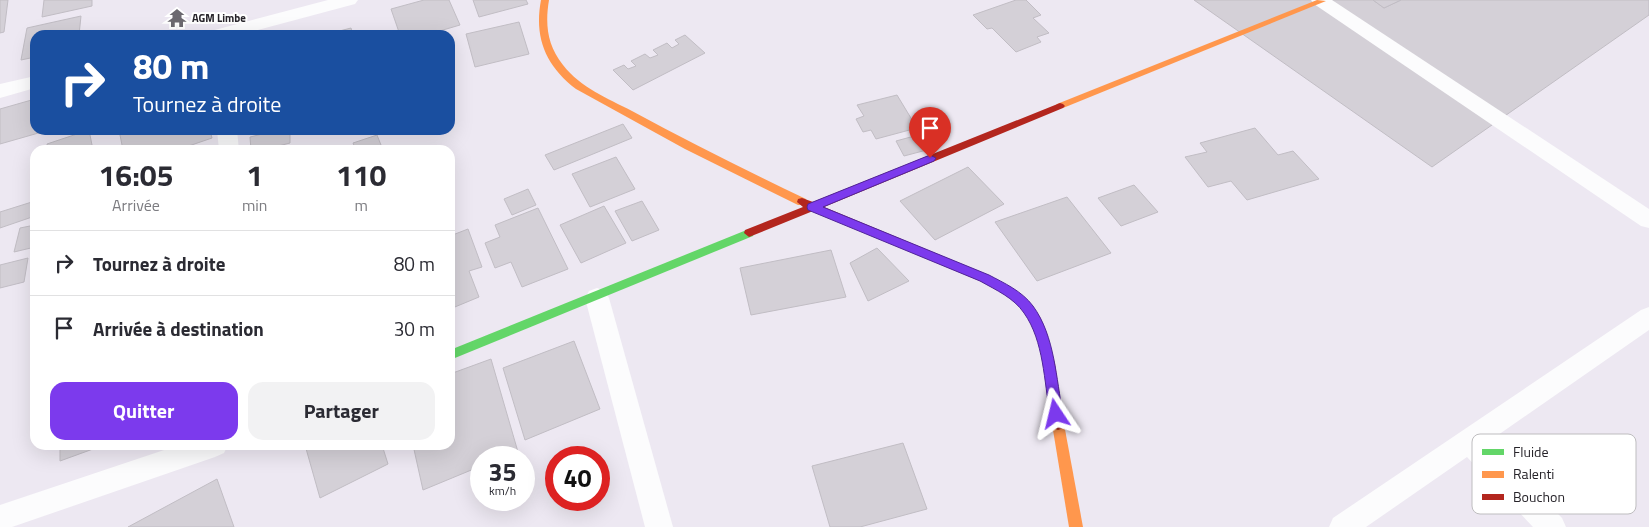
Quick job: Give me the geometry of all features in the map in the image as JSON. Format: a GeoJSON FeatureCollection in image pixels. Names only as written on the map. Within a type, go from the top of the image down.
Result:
{"type":"FeatureCollection","features":[{"type":"Feature","properties":{"kind":"street"},"geometry":{"type":"LineString","coordinates":[[236,30],[349,0]]}},
{"type":"Feature","properties":{"kind":"street"},"geometry":{"type":"LineString","coordinates":[[546,0],[541,20],[546,44],[559,69],[574,83],[686,146],[812,207],[984,278],[1011,292],[1029,309],[1043,339],[1076,527]]}},
{"type":"Feature","properties":{"kind":"street"},"geometry":{"type":"LineString","coordinates":[[455,354],[597,298],[812,207],[1321,1],[1649,220]]}},
{"type":"Feature","properties":{"kind":"street"},"geometry":{"type":"LineString","coordinates":[[0,91],[30,83]]}},
{"type":"Feature","properties":{"kind":"street"},"geometry":{"type":"LineString","coordinates":[[597,298],[659,527]]}},
{"type":"Feature","properties":{"kind":"street"},"geometry":{"type":"LineString","coordinates":[[1479,434],[1649,318]]}},
{"type":"Feature","properties":{"kind":"street"},"geometry":{"type":"LineString","coordinates":[[1344,527],[1472,439]]}},
{"type":"Feature","properties":{"kind":"street"},"geometry":{"type":"LineString","coordinates":[[1469,441],[1472,444]]}},
{"type":"Feature","properties":{"kind":"street"},"geometry":{"type":"LineString","coordinates":[[0,518],[200,450]]}},
{"type":"Feature","properties":{"kind":"street"},"geometry":{"type":"LineString","coordinates":[[1539,514],[1552,527]]}},
{"type":"Feature","properties":{"kind":"building"},"geometry":{"type":"Polygon","coordinates":[[[0,0],[8,0],[4,32],[0,33],[0,0]]]}},
{"type":"Feature","properties":{"kind":"building"},"geometry":{"type":"Polygon","coordinates":[[[44,0],[92,0],[92,6],[42,17],[44,0]]]}},
{"type":"Feature","properties":{"kind":"building"},"geometry":{"type":"Polygon","coordinates":[[[424,0],[449,0],[460,25],[443,30],[398,30],[391,9],[424,0]]]}},
{"type":"Feature","properties":{"kind":"building"},"geometry":{"type":"Polygon","coordinates":[[[473,0],[526,0],[528,4],[479,17],[473,0]]]}},
{"type":"Feature","properties":{"kind":"building"},"geometry":{"type":"Polygon","coordinates":[[[1016,0],[1026,0],[1041,15],[1033,18],[1049,33],[1037,37],[1041,42],[1016,52],[992,28],[987,29],[973,15],[1016,0]]]}},
{"type":"Feature","properties":{"kind":"building"},"geometry":{"type":"Polygon","coordinates":[[[1194,0],[1373,0],[1384,8],[1401,0],[1649,0],[1649,15],[1432,167],[1194,0]]]}},
{"type":"Feature","properties":{"kind":"building"},"geometry":{"type":"Polygon","coordinates":[[[1373,0],[1401,0],[1384,8],[1373,0]]]}},
{"type":"Feature","properties":{"kind":"building"},"geometry":{"type":"Polygon","coordinates":[[[81,16],[80,30],[30,30],[30,58],[21,60],[27,28],[81,16]]]}},
{"type":"Feature","properties":{"kind":"building"},"geometry":{"type":"Polygon","coordinates":[[[519,22],[529,54],[475,67],[466,34],[519,22]]]}},
{"type":"Feature","properties":{"kind":"building"},"geometry":{"type":"Polygon","coordinates":[[[685,35],[705,53],[633,90],[613,70],[624,65],[628,69],[636,66],[631,61],[645,54],[650,58],[658,55],[653,50],[667,43],[672,48],[679,44],[675,40],[685,35]]]}},
{"type":"Feature","properties":{"kind":"building"},"geometry":{"type":"Polygon","coordinates":[[[897,95],[917,128],[876,139],[871,130],[863,132],[856,119],[864,116],[857,105],[897,95]]]}},
{"type":"Feature","properties":{"kind":"building"},"geometry":{"type":"Polygon","coordinates":[[[30,100],[32,135],[0,144],[0,109],[30,100]]]}},
{"type":"Feature","properties":{"kind":"building"},"geometry":{"type":"Polygon","coordinates":[[[623,124],[632,138],[554,170],[545,155],[623,124]]]}},
{"type":"Feature","properties":{"kind":"building"},"geometry":{"type":"Polygon","coordinates":[[[1255,128],[1278,155],[1293,151],[1319,179],[1247,200],[1231,181],[1208,187],[1185,157],[1207,152],[1200,143],[1255,128]]]}},
{"type":"Feature","properties":{"kind":"building"},"geometry":{"type":"Polygon","coordinates":[[[929,132],[938,147],[904,156],[896,141],[929,132]]]}},
{"type":"Feature","properties":{"kind":"building"},"geometry":{"type":"Polygon","coordinates":[[[74,135],[90,135],[92,145],[47,145],[74,135]]]}},
{"type":"Feature","properties":{"kind":"building"},"geometry":{"type":"Polygon","coordinates":[[[120,135],[211,135],[212,138],[192,145],[122,145],[120,135]]]}},
{"type":"Feature","properties":{"kind":"building"},"geometry":{"type":"Polygon","coordinates":[[[258,135],[290,135],[290,143],[282,145],[251,145],[250,137],[258,135]]]}},
{"type":"Feature","properties":{"kind":"building"},"geometry":{"type":"Polygon","coordinates":[[[377,135],[381,145],[354,145],[353,143],[377,135]]]}},
{"type":"Feature","properties":{"kind":"building"},"geometry":{"type":"Polygon","coordinates":[[[616,157],[635,189],[590,207],[572,174],[616,157]]]}},
{"type":"Feature","properties":{"kind":"building"},"geometry":{"type":"Polygon","coordinates":[[[968,167],[1004,204],[935,240],[900,201],[968,167]]]}},
{"type":"Feature","properties":{"kind":"building"},"geometry":{"type":"Polygon","coordinates":[[[1134,185],[1158,212],[1121,226],[1098,198],[1134,185]]]}},
{"type":"Feature","properties":{"kind":"building"},"geometry":{"type":"Polygon","coordinates":[[[528,189],[536,205],[512,215],[504,199],[528,189]]]}},
{"type":"Feature","properties":{"kind":"building"},"geometry":{"type":"Polygon","coordinates":[[[1067,197],[1111,253],[1037,281],[995,222],[1067,197]]]}},
{"type":"Feature","properties":{"kind":"building"},"geometry":{"type":"Polygon","coordinates":[[[642,201],[659,230],[632,241],[615,211],[642,201]]]}},
{"type":"Feature","properties":{"kind":"building"},"geometry":{"type":"Polygon","coordinates":[[[30,203],[30,218],[0,228],[0,212],[30,203]]]}},
{"type":"Feature","properties":{"kind":"building"},"geometry":{"type":"Polygon","coordinates":[[[604,206],[626,243],[581,263],[560,225],[604,206]]]}},
{"type":"Feature","properties":{"kind":"building"},"geometry":{"type":"Polygon","coordinates":[[[538,208],[568,269],[522,287],[511,262],[495,268],[485,243],[500,237],[495,225],[538,208]]]}},
{"type":"Feature","properties":{"kind":"building"},"geometry":{"type":"Polygon","coordinates":[[[30,226],[30,248],[14,252],[20,228],[30,226]]]}},
{"type":"Feature","properties":{"kind":"building"},"geometry":{"type":"Polygon","coordinates":[[[468,229],[482,267],[469,271],[479,297],[455,307],[455,234],[468,229]]]}},
{"type":"Feature","properties":{"kind":"building"},"geometry":{"type":"Polygon","coordinates":[[[877,248],[909,281],[868,301],[850,263],[877,248]]]}},
{"type":"Feature","properties":{"kind":"building"},"geometry":{"type":"Polygon","coordinates":[[[831,250],[846,297],[751,315],[740,268],[831,250]]]}},
{"type":"Feature","properties":{"kind":"building"},"geometry":{"type":"Polygon","coordinates":[[[28,258],[24,282],[0,288],[0,265],[28,258]]]}},
{"type":"Feature","properties":{"kind":"building"},"geometry":{"type":"Polygon","coordinates":[[[574,341],[600,409],[525,440],[503,368],[574,341]]]}},
{"type":"Feature","properties":{"kind":"building"},"geometry":{"type":"Polygon","coordinates":[[[491,359],[516,446],[470,446],[470,471],[423,490],[414,450],[455,450],[455,372],[491,359]]]}},
{"type":"Feature","properties":{"kind":"building"},"geometry":{"type":"Polygon","coordinates":[[[903,443],[927,509],[860,527],[830,527],[812,466],[903,443]]]}},
{"type":"Feature","properties":{"kind":"building"},"geometry":{"type":"Polygon","coordinates":[[[60,450],[90,450],[60,461],[60,450]]]}},
{"type":"Feature","properties":{"kind":"building"},"geometry":{"type":"Polygon","coordinates":[[[306,450],[384,450],[388,464],[320,498],[306,450]]]}},
{"type":"Feature","properties":{"kind":"building"},"geometry":{"type":"Polygon","coordinates":[[[217,479],[234,527],[128,527],[217,479]]]}},
{"type":"Feature","properties":{"kind":"traffic: fast"},"geometry":{"type":"LineString","coordinates":[[455,353],[749,233]]}},
{"type":"Feature","properties":{"kind":"traffic: slow"},"geometry":{"type":"LineString","coordinates":[[545,0],[542,22],[545,41],[559,67],[579,86],[666,134],[802,202]]}},
{"type":"Feature","properties":{"kind":"traffic: slow"},"geometry":{"type":"LineString","coordinates":[[1060,106],[1322,1]]}},
{"type":"Feature","properties":{"kind":"traffic: slow"},"geometry":{"type":"LineString","coordinates":[[1058,424],[1076,527]]}},
{"type":"Feature","properties":{"kind":"traffic: jam"},"geometry":{"type":"LineString","coordinates":[[749,233],[1060,106]]}},
{"type":"Feature","properties":{"kind":"traffic: jam"},"geometry":{"type":"LineString","coordinates":[[802,202],[984,278],[1019,299],[1035,320],[1046,349],[1058,424]]}},
{"type":"Feature","properties":{"kind":"place","name":"AGM Limbe"},"geometry":{"type":"Point","coordinates":[177,18]}},
{"type":"Feature","properties":{"kind":"route"},"geometry":{"type":"LineString","coordinates":[[930,158],[812,207],[984,278],[1011,292],[1029,309],[1043,339],[1056,414]]}}]}
